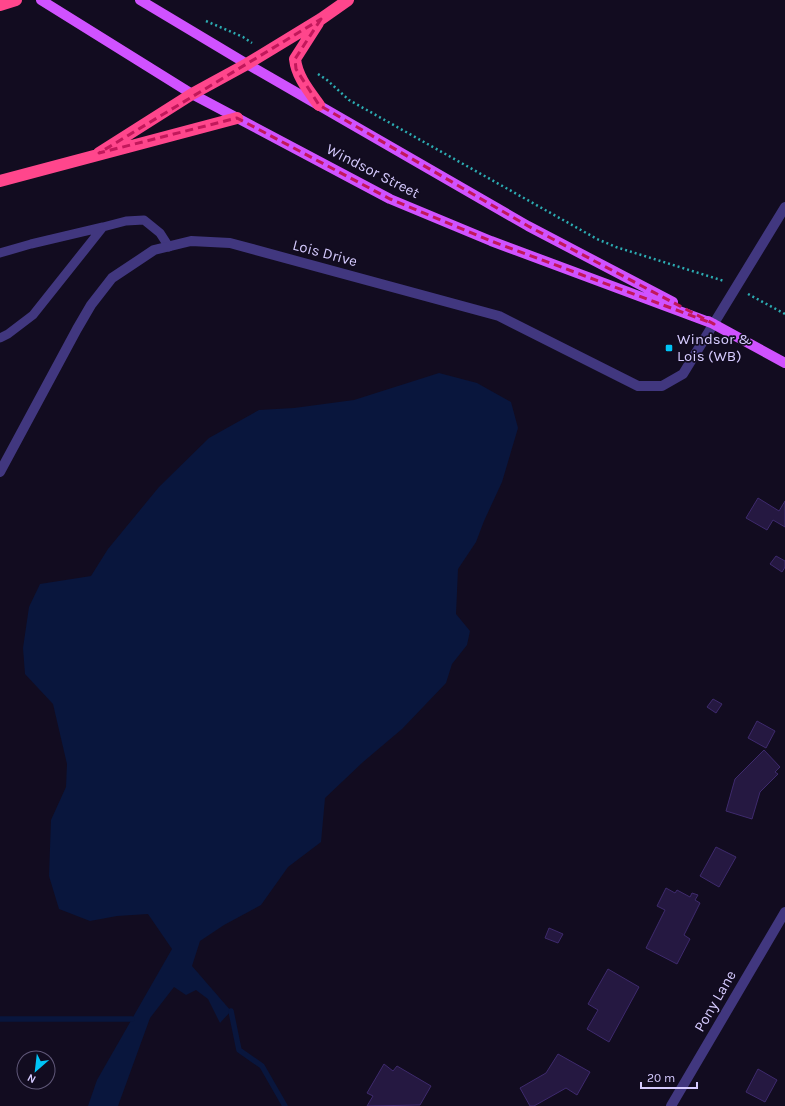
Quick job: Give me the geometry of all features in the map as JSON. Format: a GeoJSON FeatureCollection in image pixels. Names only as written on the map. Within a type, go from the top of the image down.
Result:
{"type":"FeatureCollection","features":[{"type":"Feature","properties":{"kind":"highway"},"geometry":{"type":"LineString","coordinates":[[0,6],[16,0]]}},
{"type":"Feature","properties":{"kind":"highway"},"geometry":{"type":"LineString","coordinates":[[99,153],[192,94],[247,64],[321,19],[348,0]]}},
{"type":"Feature","properties":{"kind":"highway"},"geometry":{"type":"LineString","coordinates":[[320,105],[306,88],[296,69],[295,59],[297,53],[321,19]]}},
{"type":"Feature","properties":{"kind":"highway"},"geometry":{"type":"LineString","coordinates":[[0,181],[99,153],[237,118]]}},
{"type":"Feature","properties":{"kind":"main road","name":"Windsor Street"},"geometry":{"type":"LineString","coordinates":[[41,0],[192,94],[390,199],[491,241],[714,324]]}},
{"type":"Feature","properties":{"kind":"main road","name":"Windsor Street"},"geometry":{"type":"LineString","coordinates":[[140,0],[247,64],[528,226],[714,324],[785,364]]}},
{"type":"Feature","properties":{"kind":"street","name":"Lois Drive"},"geometry":{"type":"LineString","coordinates":[[0,472],[91,304],[112,278],[154,250],[191,241],[230,243],[499,316],[638,386],[662,386],[683,374],[785,207]]}},
{"type":"Feature","properties":{"kind":"street","name":"Pony Lane"},"geometry":{"type":"LineString","coordinates":[[672,1106],[785,912]]}},
{"type":"Feature","properties":{"kind":"lane"},"geometry":{"type":"LineString","coordinates":[[0,253],[103,227],[144,220],[160,233],[169,247]]}},
{"type":"Feature","properties":{"kind":"lane"},"geometry":{"type":"LineString","coordinates":[[0,338],[8,334],[33,315],[103,227]]}},
{"type":"Feature","properties":{"kind":"path"},"geometry":{"type":"LineString","coordinates":[[199,18],[243,37],[264,53]]}},
{"type":"Feature","properties":{"kind":"path"},"geometry":{"type":"LineString","coordinates":[[296,69],[315,72],[327,80],[349,100],[597,239],[616,247],[722,280],[785,314]]}},
{"type":"Feature","properties":{"kind":"highlighted area"},"geometry":{"type":"Polygon","coordinates":[[[321,19],[295,59],[296,69],[319,105],[528,226],[714,324],[491,241],[390,199],[237,118],[99,153],[321,19]]]}},
{"type":"Feature","properties":{"kind":"water"},"geometry":{"type":"Polygon","coordinates":[[[439,373],[477,383],[511,402],[518,428],[502,482],[476,542],[458,569],[456,614],[470,631],[467,645],[452,664],[446,683],[402,729],[363,762],[325,798],[321,842],[288,867],[261,905],[224,925],[200,941],[192,966],[231,1011],[220,1023],[208,999],[196,990],[186,995],[174,987],[150,1018],[118,1106],[88,1106],[97,1080],[172,949],[148,914],[117,916],[90,921],[59,909],[49,876],[51,820],[66,787],[67,764],[53,704],[25,674],[23,648],[29,607],[40,584],[91,576],[108,549],[159,487],[209,438],[259,410],[294,408],[354,400],[439,373]]]}},
{"type":"Feature","properties":{"kind":"building"},"geometry":{"type":"Polygon","coordinates":[[[758,498],[779,511],[785,501],[785,527],[773,520],[767,530],[746,518],[758,498]]]}},
{"type":"Feature","properties":{"kind":"building"},"geometry":{"type":"Polygon","coordinates":[[[776,556],[785,561],[785,567],[782,572],[770,564],[776,556]]]}},
{"type":"Feature","properties":{"kind":"building"},"geometry":{"type":"Polygon","coordinates":[[[713,699],[722,704],[716,713],[707,707],[713,699]]]}},
{"type":"Feature","properties":{"kind":"building"},"geometry":{"type":"Polygon","coordinates":[[[757,721],[775,731],[766,748],[748,738],[757,721]]]}},
{"type":"Feature","properties":{"kind":"building"},"geometry":{"type":"Polygon","coordinates":[[[764,750],[780,767],[775,772],[778,774],[760,792],[752,819],[726,811],[735,779],[764,750]]]}},
{"type":"Feature","properties":{"kind":"building"},"geometry":{"type":"Polygon","coordinates":[[[716,847],[736,857],[719,887],[700,876],[716,847]]]}},
{"type":"Feature","properties":{"kind":"building"},"geometry":{"type":"Polygon","coordinates":[[[666,888],[675,893],[677,890],[690,897],[692,893],[698,895],[695,900],[700,903],[684,935],[690,939],[677,964],[646,948],[665,910],[657,906],[666,888]]]}},
{"type":"Feature","properties":{"kind":"building"},"geometry":{"type":"Polygon","coordinates":[[[549,928],[563,934],[558,943],[545,938],[549,928]]]}},
{"type":"Feature","properties":{"kind":"building"},"geometry":{"type":"Polygon","coordinates":[[[608,969],[639,987],[609,1042],[587,1029],[598,1010],[588,1004],[608,969]]]}},
{"type":"Feature","properties":{"kind":"building"},"geometry":{"type":"Polygon","coordinates":[[[558,1054],[590,1072],[577,1095],[566,1088],[534,1106],[530,1106],[520,1088],[546,1073],[558,1054]]]}},
{"type":"Feature","properties":{"kind":"building"},"geometry":{"type":"Polygon","coordinates":[[[384,1064],[393,1071],[397,1066],[431,1086],[420,1105],[367,1106],[373,1096],[367,1093],[384,1064]]]}},
{"type":"Feature","properties":{"kind":"building"},"geometry":{"type":"Polygon","coordinates":[[[758,1069],[777,1080],[765,1102],[746,1092],[758,1069]]]}},
{"type":"Feature","properties":{"kind":"waterway"},"geometry":{"type":"LineString","coordinates":[[231,1011],[239,1050],[262,1066],[285,1106]]}},
{"type":"Feature","properties":{"kind":"waterway"},"geometry":{"type":"LineString","coordinates":[[0,1019],[132,1019]]}},
{"type":"Feature","properties":{"kind":"place","name":"Windsor & Lois (WB)"},"geometry":{"type":"Point","coordinates":[669,348]}}]}
